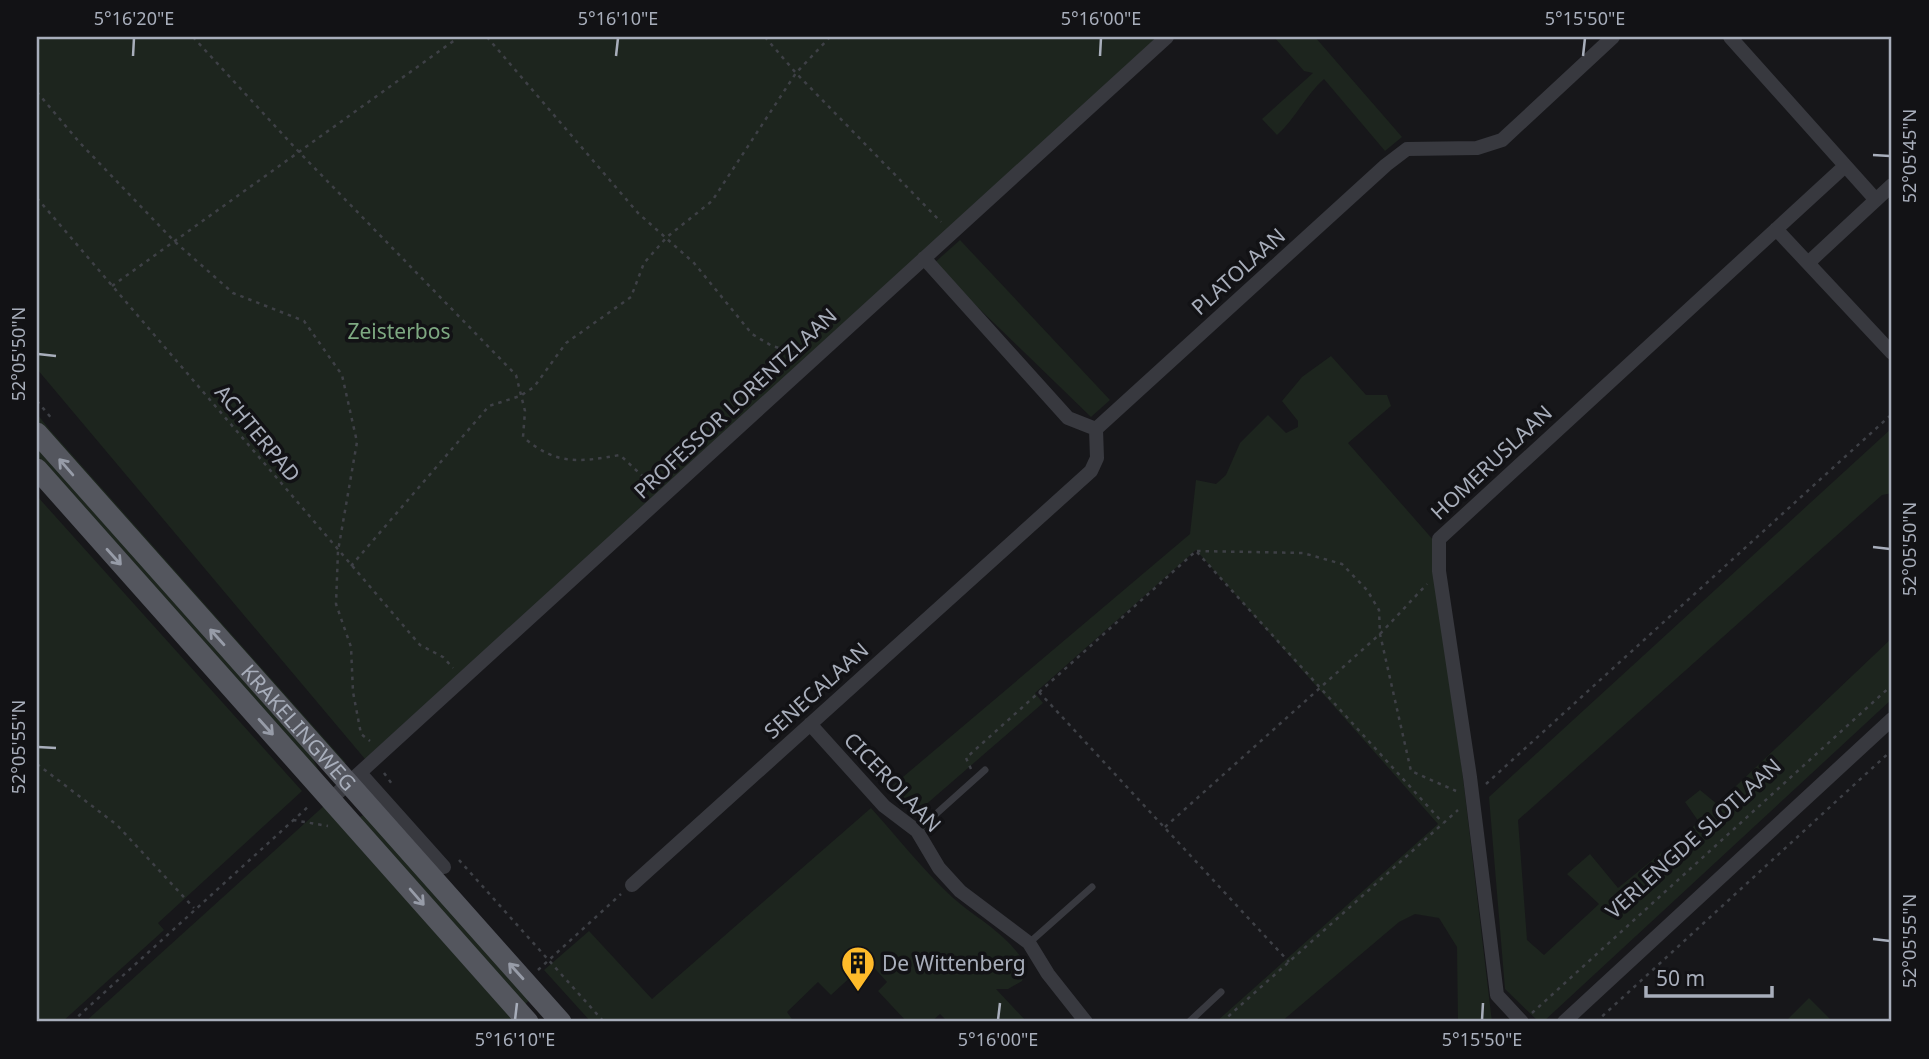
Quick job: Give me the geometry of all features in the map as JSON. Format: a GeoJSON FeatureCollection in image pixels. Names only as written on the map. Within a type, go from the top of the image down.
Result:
{"type":"FeatureCollection","features":[{"type":"Feature","properties":{"kind":"main road","name":"KRAKELINGWEG"},"geometry":{"type":"LineString","coordinates":[[37,433],[354,779],[562,1022]]}},
{"type":"Feature","properties":{"kind":"main road","name":"KRAKELINGWEG"},"geometry":{"type":"LineString","coordinates":[[37,469],[528,1022]]}},
{"type":"Feature","properties":{"kind":"street","name":"PROFESSOR LORENTZLAAN"},"geometry":{"type":"LineString","coordinates":[[331,799],[1167,37]]}},
{"type":"Feature","properties":{"kind":"street","name":"PLATOLAAN"},"geometry":{"type":"LineString","coordinates":[[1096,429],[1407,149],[1477,148],[1502,140],[1613,37]]}},
{"type":"Feature","properties":{"kind":"street"},"geometry":{"type":"LineString","coordinates":[[1730,37],[1876,200]]}},
{"type":"Feature","properties":{"kind":"street","name":"HOMERUSLAAN"},"geometry":{"type":"LineString","coordinates":[[1527,1018],[1497,995],[1473,796],[1439,571],[1438,539],[1845,166]]}},
{"type":"Feature","properties":{"kind":"street"},"geometry":{"type":"LineString","coordinates":[[1808,263],[1892,185]]}},
{"type":"Feature","properties":{"kind":"street"},"geometry":{"type":"LineString","coordinates":[[1776,229],[1892,353]]}},
{"type":"Feature","properties":{"kind":"street"},"geometry":{"type":"LineString","coordinates":[[925,258],[1068,418],[1096,429]]}},
{"type":"Feature","properties":{"kind":"street","name":"SENECALAAN"},"geometry":{"type":"LineString","coordinates":[[632,885],[1091,471],[1097,458],[1096,429]]}},
{"type":"Feature","properties":{"kind":"street"},"geometry":{"type":"LineString","coordinates":[[1564,1022],[1892,719]]}},
{"type":"Feature","properties":{"kind":"street","name":"CICEROLAAN"},"geometry":{"type":"LineString","coordinates":[[810,724],[884,806],[917,831],[939,868],[960,891],[1029,943],[1054,983],[1086,1022]]}},
{"type":"Feature","properties":{"kind":"street","name":"KRAKELINGWEG"},"geometry":{"type":"LineString","coordinates":[[354,779],[380,795],[444,867]]}},
{"type":"Feature","properties":{"kind":"lane"},"geometry":{"type":"LineString","coordinates":[[917,831],[985,770]]}},
{"type":"Feature","properties":{"kind":"lane"},"geometry":{"type":"LineString","coordinates":[[1029,943],[1092,887]]}},
{"type":"Feature","properties":{"kind":"lane"},"geometry":{"type":"LineString","coordinates":[[1189,1022],[1221,992]]}},
{"type":"Feature","properties":{"kind":"path"},"geometry":{"type":"LineString","coordinates":[[192,37],[299,152],[516,375],[525,411],[523,437],[540,452],[562,460],[620,455],[664,497]]}},
{"type":"Feature","properties":{"kind":"path"},"geometry":{"type":"LineString","coordinates":[[112,286],[459,37]]}},
{"type":"Feature","properties":{"kind":"path"},"geometry":{"type":"LineString","coordinates":[[487,37],[638,213],[703,273],[752,334],[772,346],[814,358]]}},
{"type":"Feature","properties":{"kind":"path"},"geometry":{"type":"LineString","coordinates":[[765,37],[796,74],[952,233]]}},
{"type":"Feature","properties":{"kind":"path"},"geometry":{"type":"LineString","coordinates":[[351,566],[489,406],[520,396],[534,387],[566,343],[631,297],[644,262],[667,237],[712,201],[796,74],[830,37]]}},
{"type":"Feature","properties":{"kind":"path"},"geometry":{"type":"LineString","coordinates":[[37,92],[80,143],[174,241],[233,293],[304,321],[342,375],[357,442],[338,551],[336,604],[351,647],[353,691],[361,734],[383,752]]}},
{"type":"Feature","properties":{"kind":"path","name":"ACHTERPAD"},"geometry":{"type":"LineString","coordinates":[[37,198],[420,645],[443,657],[463,679]]}},
{"type":"Feature","properties":{"kind":"path"},"geometry":{"type":"LineString","coordinates":[[1222,1022],[1892,414]]}},
{"type":"Feature","properties":{"kind":"path"},"geometry":{"type":"LineString","coordinates":[[976,779],[966,758],[1196,551],[1303,553],[1342,564],[1367,590],[1379,610],[1380,634],[1411,771],[1473,796]]}},
{"type":"Feature","properties":{"kind":"path"},"geometry":{"type":"LineString","coordinates":[[1196,551],[1443,823]]}},
{"type":"Feature","properties":{"kind":"path"},"geometry":{"type":"LineString","coordinates":[[1165,827],[1380,634],[1439,571]]}},
{"type":"Feature","properties":{"kind":"path","name":"VERLENGDE SLOTLAAN"},"geometry":{"type":"LineString","coordinates":[[1527,1018],[1892,685]]}},
{"type":"Feature","properties":{"kind":"path"},"geometry":{"type":"LineString","coordinates":[[1040,692],[1289,962]]}},
{"type":"Feature","properties":{"kind":"path"},"geometry":{"type":"LineString","coordinates":[[1596,1022],[1892,750]]}},
{"type":"Feature","properties":{"kind":"path"},"geometry":{"type":"LineString","coordinates":[[37,764],[117,825],[195,909]]}},
{"type":"Feature","properties":{"kind":"path"},"geometry":{"type":"LineString","coordinates":[[380,795],[392,784]]}},
{"type":"Feature","properties":{"kind":"path"},"geometry":{"type":"LineString","coordinates":[[72,1022],[318,798],[331,799]]}},
{"type":"Feature","properties":{"kind":"path"},"geometry":{"type":"LineString","coordinates":[[459,860],[604,1022]]}},
{"type":"Feature","properties":{"kind":"path"},"geometry":{"type":"LineString","coordinates":[[537,971],[632,885]]}},
{"type":"Feature","properties":{"kind":"green space","name":"Zeisterbos"},"geometry":{"type":"Polygon","coordinates":[[[37,37],[1163,37],[365,759],[37,369],[37,37]]]}},
{"type":"Feature","properties":{"kind":"green space"},"geometry":{"type":"Polygon","coordinates":[[[1274,37],[1315,37],[1402,137],[1385,151],[1324,79],[1277,135],[1262,119],[1313,73],[1304,71],[1274,37]]]}},
{"type":"Feature","properties":{"kind":"green space"},"geometry":{"type":"Polygon","coordinates":[[[960,240],[1110,400],[1091,417],[933,264],[960,240]]]}},
{"type":"Feature","properties":{"kind":"green space"},"geometry":{"type":"Polygon","coordinates":[[[1331,356],[1366,395],[1387,395],[1391,406],[1348,443],[1435,542],[1492,1022],[1458,1022],[1457,947],[1439,918],[1415,914],[1399,922],[1281,1022],[1216,1022],[1438,824],[1196,550],[1035,693],[1043,703],[915,814],[890,788],[1190,534],[1196,480],[1216,484],[1226,475],[1240,443],[1268,415],[1286,433],[1298,427],[1298,421],[1282,401],[1302,377],[1331,356]]]}},
{"type":"Feature","properties":{"kind":"green space"},"geometry":{"type":"Polygon","coordinates":[[[37,414],[346,763],[339,763],[37,426],[37,414]]]}},
{"type":"Feature","properties":{"kind":"green space"},"geometry":{"type":"Polygon","coordinates":[[[1892,428],[1892,493],[1882,495],[1518,820],[1527,940],[1544,955],[1599,904],[1567,874],[1590,854],[1618,888],[1699,822],[1685,802],[1700,790],[1717,804],[1892,638],[1892,699],[1543,1022],[1539,1022],[1505,989],[1489,797],[1892,428]]]}},
{"type":"Feature","properties":{"kind":"green space"},"geometry":{"type":"Polygon","coordinates":[[[37,441],[306,745],[323,779],[37,462],[37,441]]]}},
{"type":"Feature","properties":{"kind":"green space"},"geometry":{"type":"Polygon","coordinates":[[[37,496],[302,791],[158,923],[164,930],[62,1022],[37,1022],[37,496]]]}},
{"type":"Feature","properties":{"kind":"green space"},"geometry":{"type":"Polygon","coordinates":[[[326,804],[520,1022],[85,1022],[326,804]]]}},
{"type":"Feature","properties":{"kind":"green space"},"geometry":{"type":"Polygon","coordinates":[[[871,808],[941,887],[1002,936],[1020,955],[1027,967],[1022,981],[1008,989],[996,989],[1027,1022],[948,1022],[940,1014],[931,1022],[907,1022],[878,991],[887,982],[868,961],[831,995],[818,982],[787,1012],[794,1022],[591,1022],[544,970],[589,931],[652,999],[871,808]]]}},
{"type":"Feature","properties":{"kind":"green space"},"geometry":{"type":"Polygon","coordinates":[[[367,813],[532,998],[522,1007],[358,818],[367,813]]]}},
{"type":"Feature","properties":{"kind":"green space"},"geometry":{"type":"Polygon","coordinates":[[[1809,998],[1833,1022],[1785,1022],[1809,998]]]}},
{"type":"Feature","properties":{"kind":"place","name":"De Wittenberg"},"geometry":{"type":"Point","coordinates":[858,993]}}]}
